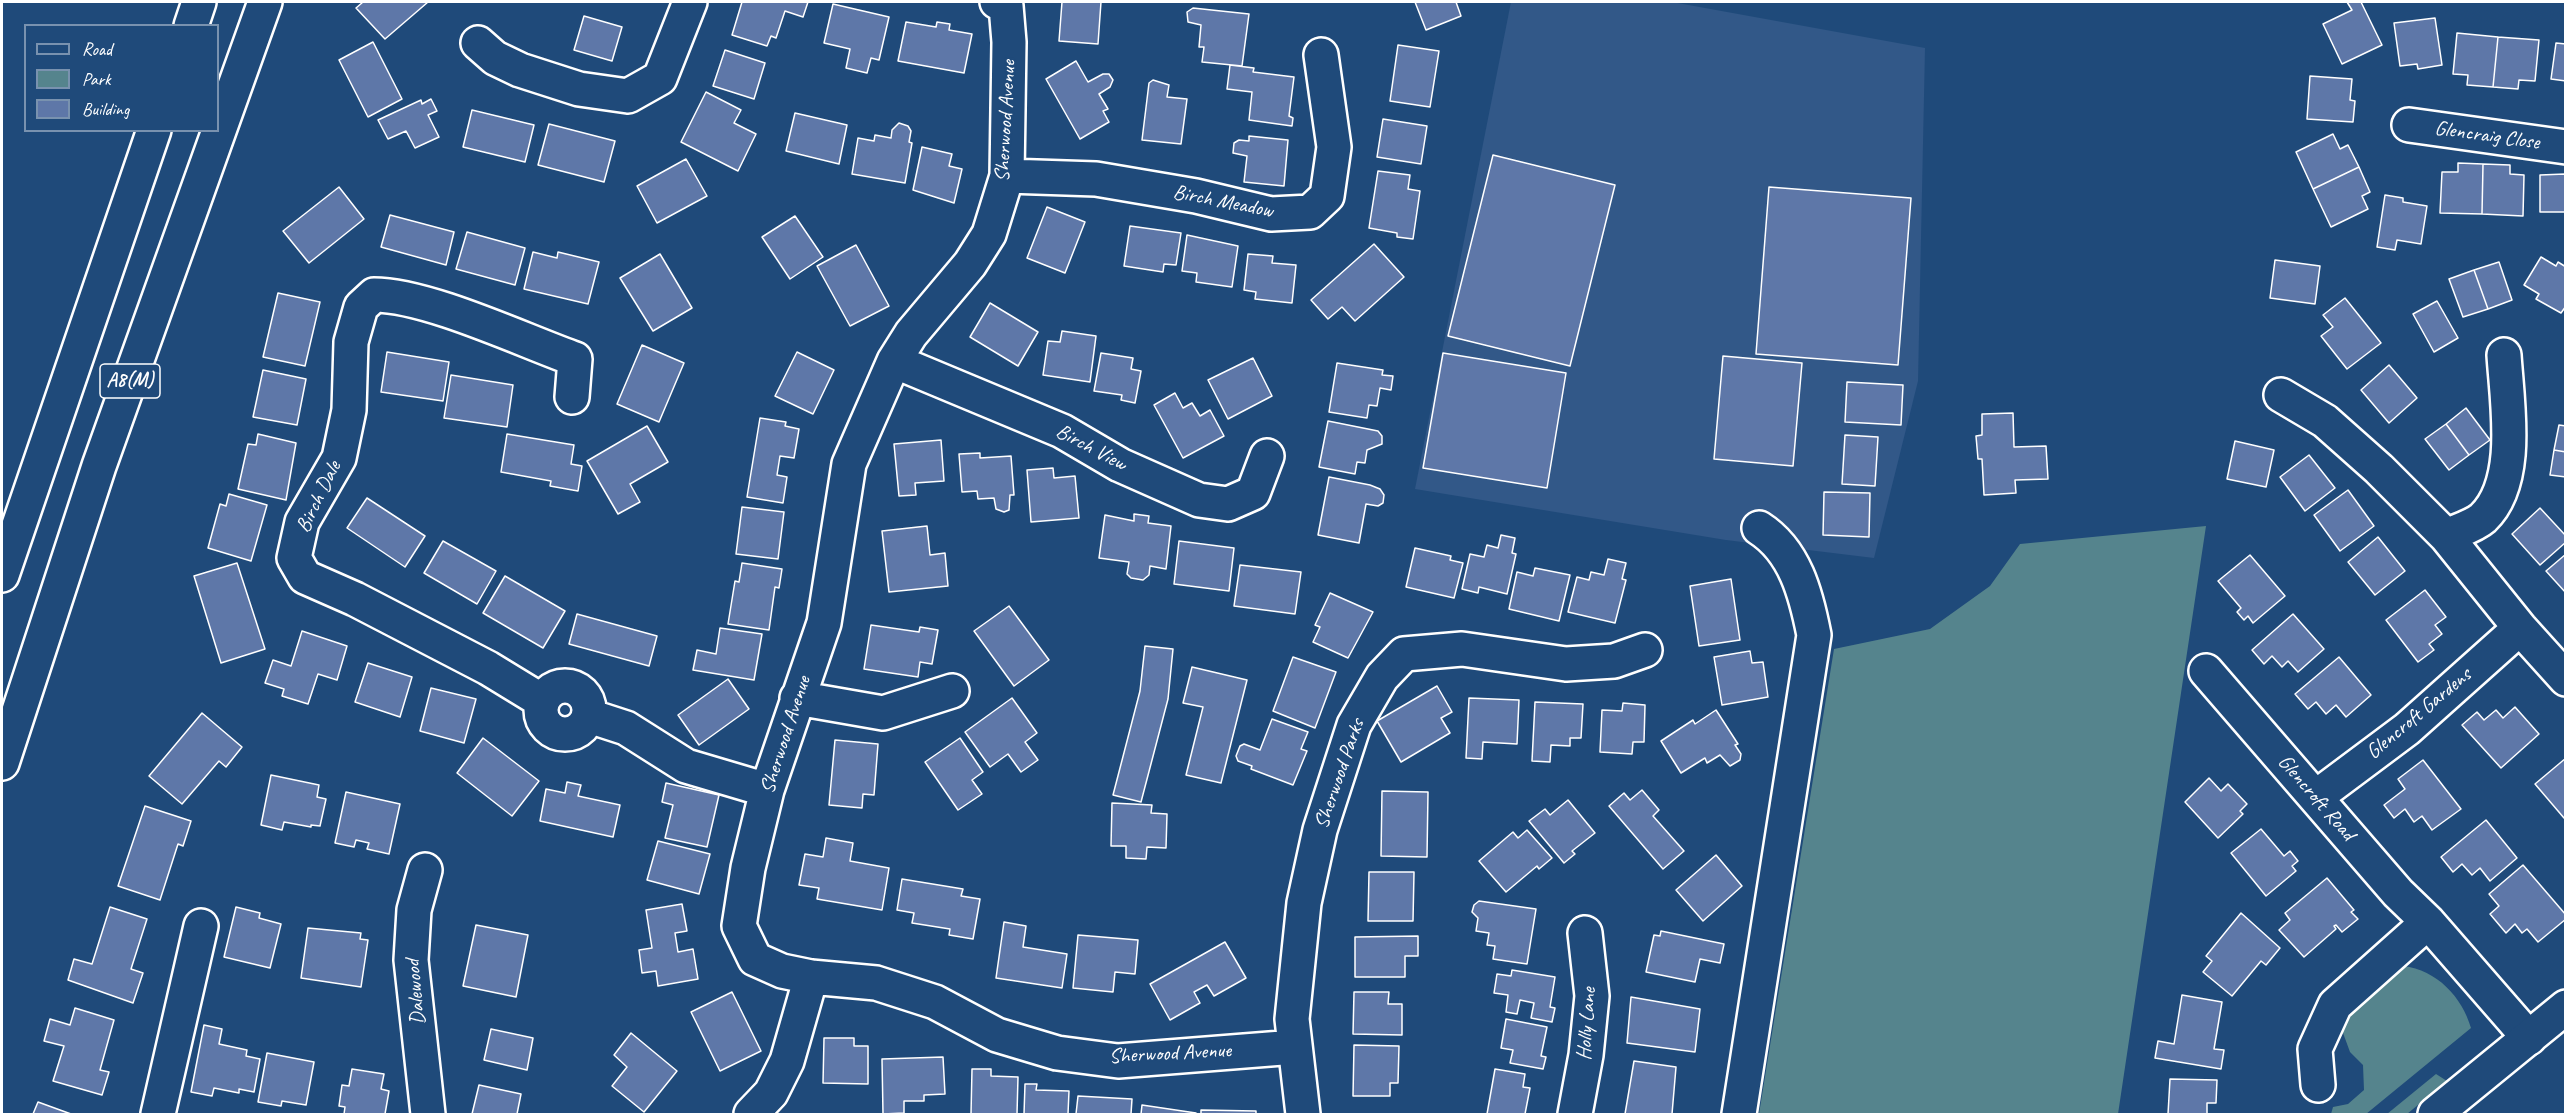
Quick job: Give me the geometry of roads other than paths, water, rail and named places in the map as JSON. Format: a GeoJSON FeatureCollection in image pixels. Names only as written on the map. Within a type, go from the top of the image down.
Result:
{"type":"FeatureCollection","features":[{"type":"Feature","properties":{"kind":"main road"},"geometry":{"type":"LineString","coordinates":[[192,24],[199,2]]}},
{"type":"Feature","properties":{"kind":"main road","name":"A8(M)"},"geometry":{"type":"LineString","coordinates":[[219,131],[265,2]]}},
{"type":"Feature","properties":{"kind":"main road"},"geometry":{"type":"LineString","coordinates":[[478,44],[495,58],[520,70],[579,89],[628,96],[660,78],[690,2]]}},
{"type":"Feature","properties":{"kind":"main road","name":"Sherwood Avenue"},"geometry":{"type":"LineString","coordinates":[[997,2],[1006,6],[1009,42],[1007,176],[989,234],[970,264],[910,334],[894,361],[849,464],[824,623],[767,790],[748,868],[739,926],[755,959],[782,971],[811,977],[876,983],[934,1002],[997,1035],[1057,1053],[1118,1061],[1294,1047]]}},
{"type":"Feature","properties":{"kind":"main road","name":"Birch Meadow"},"geometry":{"type":"LineString","coordinates":[[1007,176],[1096,179],[1197,196],[1271,214],[1310,212],[1327,196],[1334,147],[1321,56]]}},
{"type":"Feature","properties":{"kind":"main road","name":"Glencraig Close"},"geometry":{"type":"LineString","coordinates":[[2409,125],[2565,147]]}},
{"type":"Feature","properties":{"kind":"main road","name":"A8(M)"},"geometry":{"type":"LineString","coordinates":[[2,575],[153,132]]}},
{"type":"Feature","properties":{"kind":"main road","name":"A8(M)"},"geometry":{"type":"LineString","coordinates":[[2,763],[99,466],[218,132]]}},
{"type":"Feature","properties":{"kind":"main road","name":"Birch Dale"},"geometry":{"type":"LineString","coordinates":[[572,397],[574,359],[449,312],[391,295],[374,295],[361,308],[351,342],[349,410],[339,458],[302,522],[294,558],[305,578],[355,599],[488,668],[533,698],[542,701],[541,713],[544,723],[553,731],[564,735],[574,733],[584,726],[589,716],[626,728],[686,766],[767,790]]}},
{"type":"Feature","properties":{"kind":"main road"},"geometry":{"type":"LineString","coordinates":[[2446,536],[2481,520],[2501,495],[2507,449],[2504,355]]}},
{"type":"Feature","properties":{"kind":"main road","name":"Birch View"},"geometry":{"type":"LineString","coordinates":[[894,361],[1062,431],[1120,465],[1198,500],[1228,504],[1253,493],[1267,456]]}},
{"type":"Feature","properties":{"kind":"main road"},"geometry":{"type":"LineString","coordinates":[[2281,395],[2325,421],[2379,469],[2446,536],[2520,628],[2565,679]]}},
{"type":"Feature","properties":{"kind":"main road"},"geometry":{"type":"LineString","coordinates":[[1739,1114],[1814,635],[1805,591],[1777,540],[1759,528]]}},
{"type":"Feature","properties":{"kind":"main road","name":"Glencroft Gardens"},"geometry":{"type":"LineString","coordinates":[[2316,797],[2407,729],[2520,628]]}},
{"type":"Feature","properties":{"kind":"main road","name":"Sherwood Parks"},"geometry":{"type":"LineString","coordinates":[[1302,1114],[1292,1019],[1304,903],[1320,830],[1353,725],[1382,677],[1404,654],[1462,649],[1566,664],[1614,661],[1645,650]]}},
{"type":"Feature","properties":{"kind":"main road","name":"Glencroft Road"},"geometry":{"type":"LineString","coordinates":[[2206,671],[2398,893],[2428,922],[2529,1038]]}},
{"type":"Feature","properties":{"kind":"main road"},"geometry":{"type":"LineString","coordinates":[[797,698],[883,713],[952,691]]}},
{"type":"Feature","properties":{"kind":"main road","name":"Dalewood"},"geometry":{"type":"LineString","coordinates":[[425,870],[414,910],[411,960],[428,1114]]}},
{"type":"Feature","properties":{"kind":"main road"},"geometry":{"type":"LineString","coordinates":[[2318,1085],[2315,1049],[2335,1005],[2428,922]]}},
{"type":"Feature","properties":{"kind":"main road"},"geometry":{"type":"LineString","coordinates":[[158,1114],[201,926]]}},
{"type":"Feature","properties":{"kind":"main road","name":"Holly Lane"},"geometry":{"type":"LineString","coordinates":[[1575,1114],[1586,1055],[1592,996],[1585,933]]}},
{"type":"Feature","properties":{"kind":"main road"},"geometry":{"type":"LineString","coordinates":[[751,1114],[771,1093],[787,1061],[811,977]]}},
{"type":"Feature","properties":{"kind":"main road"},"geometry":{"type":"LineString","coordinates":[[2435,1114],[2565,1007]]}}]}
